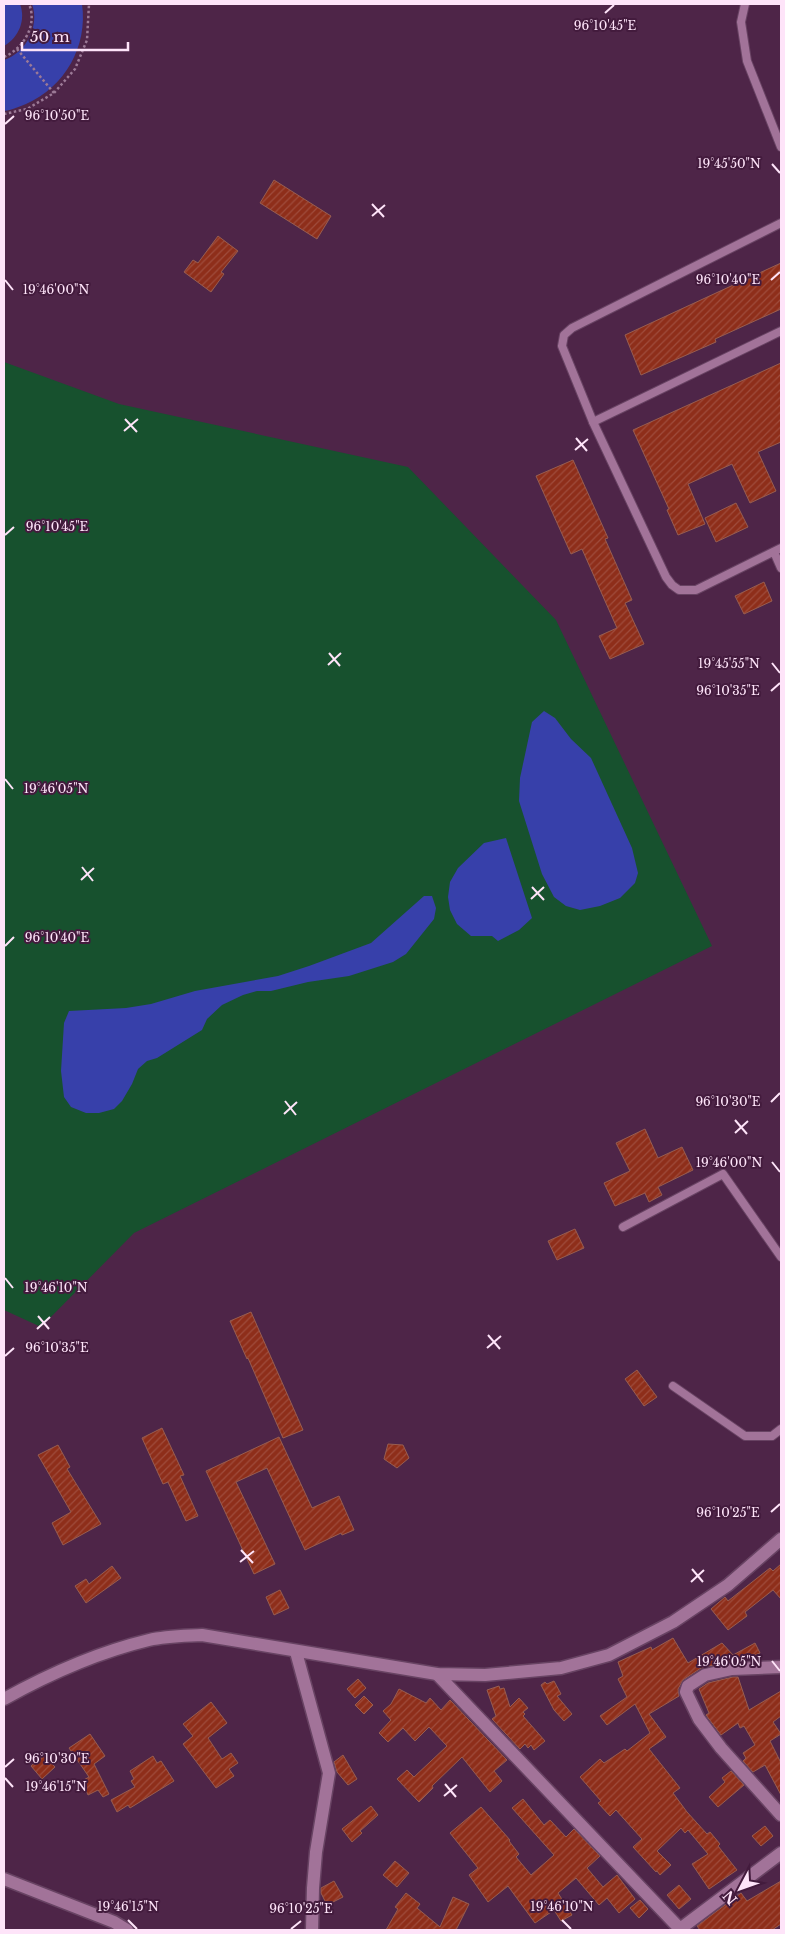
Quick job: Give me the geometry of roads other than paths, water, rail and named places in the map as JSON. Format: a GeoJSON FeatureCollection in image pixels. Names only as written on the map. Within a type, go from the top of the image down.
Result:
{"type":"FeatureCollection","features":[{"type":"Feature","properties":{"kind":"street"},"geometry":{"type":"LineString","coordinates":[[4,1699],[26,1686],[90,1659],[149,1640],[176,1636],[202,1635],[437,1674],[485,1675],[561,1668],[609,1656],[673,1622],[728,1585],[781,1539]]}},
{"type":"Feature","properties":{"kind":"street"},"geometry":{"type":"LineString","coordinates":[[296,1652],[329,1773],[316,1852],[312,1930]]}},
{"type":"Feature","properties":{"kind":"street"},"geometry":{"type":"LineString","coordinates":[[781,1667],[732,1669],[705,1675],[688,1686],[686,1692],[699,1720],[715,1741],[781,1815]]}},
{"type":"Feature","properties":{"kind":"street"},"geometry":{"type":"LineString","coordinates":[[437,1674],[681,1930],[781,1853]]}},
{"type":"Feature","properties":{"kind":"street"},"geometry":{"type":"LineString","coordinates":[[4,1879],[114,1922],[127,1930]]}},
{"type":"Feature","properties":{"kind":"lane"},"geometry":{"type":"LineString","coordinates":[[745,4],[741,22],[747,62],[781,147]]}},
{"type":"Feature","properties":{"kind":"lane"},"geometry":{"type":"LineString","coordinates":[[781,222],[572,328],[564,335],[562,346],[593,422],[666,577],[672,585],[679,590],[696,590],[777,550],[781,568]]}},
{"type":"Feature","properties":{"kind":"lane"},"geometry":{"type":"LineString","coordinates":[[593,422],[781,331]]}},
{"type":"Feature","properties":{"kind":"lane"},"geometry":{"type":"LineString","coordinates":[[624,1227],[723,1174],[781,1257]]}},
{"type":"Feature","properties":{"kind":"lane"},"geometry":{"type":"LineString","coordinates":[[673,1386],[745,1436],[772,1436],[781,1428]]}}]}
